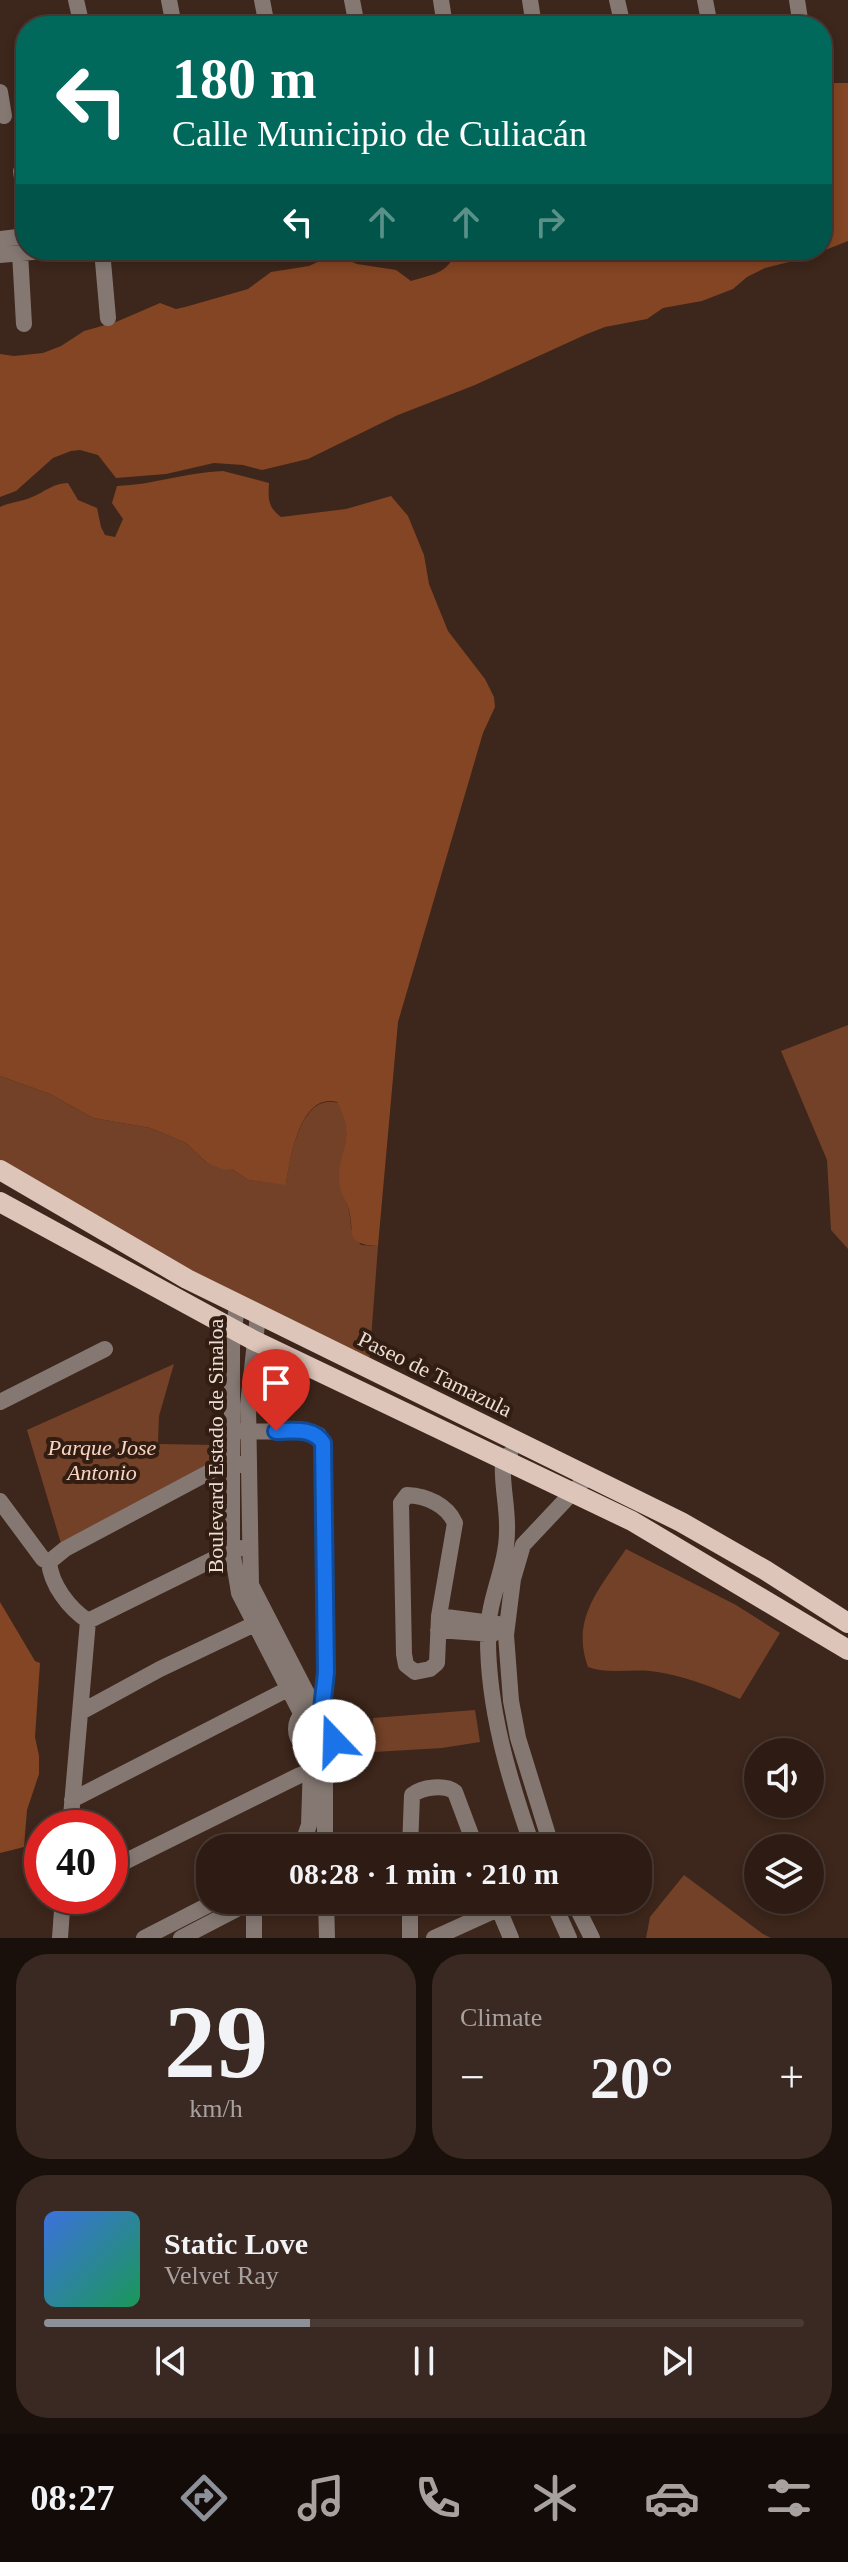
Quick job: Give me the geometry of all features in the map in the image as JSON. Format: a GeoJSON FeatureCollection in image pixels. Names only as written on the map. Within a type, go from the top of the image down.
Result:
{"type":"FeatureCollection","features":[{"type":"Feature","properties":{"kind":"main road","name":"Paseo de Tamazula"},"geometry":{"type":"LineString","coordinates":[[0,1170],[134,1250],[237,1305],[681,1522],[848,1623]]}},
{"type":"Feature","properties":{"kind":"main road","name":"Paseo de Tamazula"},"geometry":{"type":"LineString","coordinates":[[0,1202],[253,1340],[632,1521],[848,1650]]}},
{"type":"Feature","properties":{"kind":"main road"},"geometry":{"type":"LineString","coordinates":[[678,1547],[728,1561],[746,1559]]}},
{"type":"Feature","properties":{"kind":"street"},"geometry":{"type":"LineString","coordinates":[[0,92],[4,116]]}},
{"type":"Feature","properties":{"kind":"street"},"geometry":{"type":"LineString","coordinates":[[23,260],[24,324]]}},
{"type":"Feature","properties":{"kind":"street"},"geometry":{"type":"LineString","coordinates":[[103,260],[108,318]]}},
{"type":"Feature","properties":{"kind":"street","name":"Boulevard Estado de Sinaloa"},"geometry":{"type":"LineString","coordinates":[[237,1305],[234,1329],[241,1431],[240,1548],[235,1580],[313,1711]]}},
{"type":"Feature","properties":{"kind":"street","name":"Boulevard Estado de Sinaloa"},"geometry":{"type":"LineString","coordinates":[[241,1431],[248,1405],[258,1315]]}},
{"type":"Feature","properties":{"kind":"street"},"geometry":{"type":"LineString","coordinates":[[0,1402],[105,1349]]}},
{"type":"Feature","properties":{"kind":"street"},"geometry":{"type":"LineString","coordinates":[[241,1431],[312,1432],[319,1435],[323,1443],[326,1672],[313,1711]]}},
{"type":"Feature","properties":{"kind":"street"},"geometry":{"type":"LineString","coordinates":[[524,1445],[503,1458],[502,1487],[508,1530],[506,1577],[510,1740],[530,1834]]}},
{"type":"Feature","properties":{"kind":"street"},"geometry":{"type":"LineString","coordinates":[[49,1562],[65,1549],[219,1467],[240,1463]]}},
{"type":"Feature","properties":{"kind":"street"},"geometry":{"type":"LineString","coordinates":[[547,1834],[493,1705],[488,1628],[506,1577],[523,1545],[588,1476]]}},
{"type":"Feature","properties":{"kind":"street"},"geometry":{"type":"LineString","coordinates":[[407,1495],[447,1509],[455,1523],[439,1623],[437,1663],[430,1669],[412,1671],[406,1665],[404,1654],[401,1503],[407,1495]]}},
{"type":"Feature","properties":{"kind":"street"},"geometry":{"type":"LineString","coordinates":[[0,1501],[43,1559],[49,1562],[54,1582],[77,1614],[88,1621]]}},
{"type":"Feature","properties":{"kind":"street"},"geometry":{"type":"LineString","coordinates":[[508,1530],[530,1539]]}},
{"type":"Feature","properties":{"kind":"street"},"geometry":{"type":"LineString","coordinates":[[88,1621],[240,1548]]}},
{"type":"Feature","properties":{"kind":"street"},"geometry":{"type":"LineString","coordinates":[[71,1810],[88,1621]]}},
{"type":"Feature","properties":{"kind":"street"},"geometry":{"type":"LineString","coordinates":[[81,1712],[160,1669],[260,1621]]}},
{"type":"Feature","properties":{"kind":"street","name":"Boulevard Estado de Sinaloa"},"geometry":{"type":"LineString","coordinates":[[260,1621],[288,1689],[313,1711],[333,1716],[338,1728],[334,1741],[318,1758],[306,1834]]}},
{"type":"Feature","properties":{"kind":"street"},"geometry":{"type":"LineString","coordinates":[[439,1623],[507,1630]]}},
{"type":"Feature","properties":{"kind":"street"},"geometry":{"type":"LineString","coordinates":[[72,1800],[288,1689]]}},
{"type":"Feature","properties":{"kind":"street"},"geometry":{"type":"LineString","coordinates":[[493,1705],[504,1706],[511,1701]]}},
{"type":"Feature","properties":{"kind":"street","name":"Boulevard Estado de Sinaloa"},"geometry":{"type":"LineString","coordinates":[[313,1711],[298,1721],[297,1734],[304,1746],[318,1758],[322,1834]]}},
{"type":"Feature","properties":{"kind":"street"},"geometry":{"type":"LineString","coordinates":[[128,1859],[318,1758]]}},
{"type":"Feature","properties":{"kind":"street"},"geometry":{"type":"LineString","coordinates":[[411,1834],[412,1795],[422,1789],[447,1787],[452,1788],[458,1797],[471,1834]]}},
{"type":"Feature","properties":{"kind":"street"},"geometry":{"type":"LineString","coordinates":[[60,1938],[62,1914]]}},
{"type":"Feature","properties":{"kind":"street"},"geometry":{"type":"LineString","coordinates":[[178,1933],[201,1914]]}},
{"type":"Feature","properties":{"kind":"street"},"geometry":{"type":"LineString","coordinates":[[144,1938],[178,1933],[222,1914]]}},
{"type":"Feature","properties":{"kind":"street"},"geometry":{"type":"LineString","coordinates":[[254,1914],[254,1938]]}},
{"type":"Feature","properties":{"kind":"street"},"geometry":{"type":"LineString","coordinates":[[326,1914],[327,1938]]}},
{"type":"Feature","properties":{"kind":"street"},"geometry":{"type":"LineString","coordinates":[[410,1914],[410,1938]]}},
{"type":"Feature","properties":{"kind":"street"},"geometry":{"type":"LineString","coordinates":[[434,1938],[478,1914]]}},
{"type":"Feature","properties":{"kind":"street"},"geometry":{"type":"LineString","coordinates":[[500,1914],[511,1938]]}},
{"type":"Feature","properties":{"kind":"street"},"geometry":{"type":"LineString","coordinates":[[558,1914],[567,1937],[589,1933],[580,1914]]}},
{"type":"Feature","properties":{"kind":"green space"},"geometry":{"type":"Polygon","coordinates":[[[848,1025],[848,1249],[831,1230],[827,1160],[781,1051],[848,1025]]]}},
{"type":"Feature","properties":{"kind":"green space"},"geometry":{"type":"Polygon","coordinates":[[[0,1076],[50,1094],[93,1118],[150,1128],[186,1143],[207,1163],[232,1169],[248,1180],[286,1184],[294,1144],[306,1117],[325,1102],[338,1103],[346,1125],[340,1185],[351,1228],[361,1245],[378,1246],[369,1366],[237,1302],[0,1163],[0,1076]]]}},
{"type":"Feature","properties":{"kind":"green space","name":"Parque Jose Antonio"},"geometry":{"type":"Polygon","coordinates":[[[174,1364],[159,1416],[158,1444],[218,1445],[212,1466],[63,1550],[27,1430],[174,1364]]]}},
{"type":"Feature","properties":{"kind":"green space"},"geometry":{"type":"Polygon","coordinates":[[[626,1549],[736,1605],[780,1633],[740,1699],[674,1675],[588,1667],[583,1649],[586,1618],[598,1590],[626,1549]]]}},
{"type":"Feature","properties":{"kind":"green space"},"geometry":{"type":"Polygon","coordinates":[[[475,1710],[480,1742],[442,1748],[374,1752],[373,1718],[475,1710]]]}},
{"type":"Feature","properties":{"kind":"green space"},"geometry":{"type":"Polygon","coordinates":[[[684,1875],[771,1938],[646,1938],[650,1917],[684,1875]]]}},
{"type":"Feature","properties":{"kind":"shaded area"},"geometry":{"type":"Polygon","coordinates":[[[832,83],[848,83],[848,241],[832,247],[832,83]]]}},
{"type":"Feature","properties":{"kind":"shaded area"},"geometry":{"type":"Polygon","coordinates":[[[322,260],[348,260],[396,270],[411,281],[433,275],[452,260],[797,260],[765,268],[733,289],[702,301],[663,308],[647,319],[605,327],[587,334],[475,385],[398,415],[308,459],[262,470],[214,463],[166,474],[116,478],[98,455],[71,451],[53,458],[16,491],[0,497],[0,354],[43,353],[84,331],[116,322],[160,303],[176,309],[185,307],[248,289],[271,272],[309,266],[322,260]]]}},
{"type":"Feature","properties":{"kind":"shaded area"},"geometry":{"type":"Polygon","coordinates":[[[223,471],[269,483],[270,502],[281,517],[346,509],[391,496],[408,516],[424,555],[429,584],[448,631],[485,679],[494,697],[495,707],[483,733],[398,1022],[378,1246],[360,1243],[353,1237],[349,1210],[340,1187],[346,1128],[337,1102],[324,1102],[314,1107],[306,1117],[294,1145],[286,1185],[248,1180],[232,1169],[225,1170],[207,1163],[186,1143],[150,1128],[93,1118],[50,1094],[0,1076],[0,507],[68,483],[78,500],[97,508],[105,535],[115,537],[123,519],[112,503],[117,486],[223,471]]]}},
{"type":"Feature","properties":{"kind":"shaded area"},"geometry":{"type":"Polygon","coordinates":[[[0,1602],[35,1661],[40,1663],[35,1737],[39,1774],[27,1810],[24,1810],[24,1847],[0,1853],[0,1602]]]}},
{"type":"Feature","properties":{"kind":"route"},"geometry":{"type":"LineString","coordinates":[[276,1431],[312,1432],[319,1435],[323,1443],[326,1689],[322,1709],[336,1722],[338,1728],[334,1741]]}}]}
